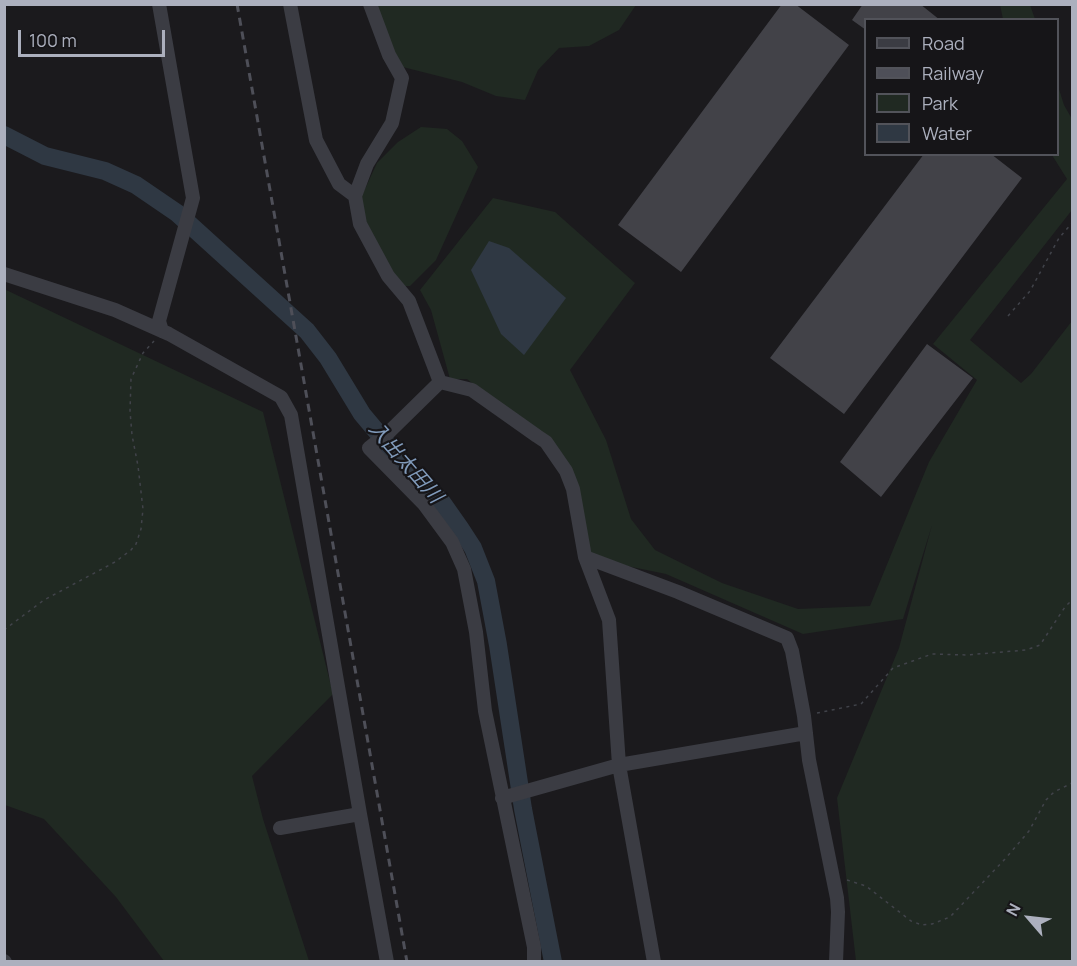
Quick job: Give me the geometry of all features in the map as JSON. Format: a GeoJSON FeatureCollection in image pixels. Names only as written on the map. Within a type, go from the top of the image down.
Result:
{"type":"FeatureCollection","features":[{"type":"Feature","properties":{"kind":"street"},"geometry":{"type":"LineString","coordinates":[[159,4],[193,198],[159,321],[162,331]]}},
{"type":"Feature","properties":{"kind":"street"},"geometry":{"type":"LineString","coordinates":[[290,4],[316,140],[339,184],[355,196]]}},
{"type":"Feature","properties":{"kind":"street"},"geometry":{"type":"LineString","coordinates":[[370,4],[389,55],[402,78],[392,123],[366,164],[355,196],[360,224],[387,276],[409,301],[441,382],[472,390],[546,442],[566,471],[573,489],[585,557],[609,620],[619,765],[654,962]]}},
{"type":"Feature","properties":{"kind":"street"},"geometry":{"type":"LineString","coordinates":[[4,274],[115,310],[162,331],[280,397],[291,415],[387,962]]}},
{"type":"Feature","properties":{"kind":"street"},"geometry":{"type":"LineString","coordinates":[[441,382],[369,448],[423,504],[452,542],[464,569],[476,632],[485,711],[534,947],[534,962]]}},
{"type":"Feature","properties":{"kind":"street"},"geometry":{"type":"LineString","coordinates":[[585,557],[678,592],[787,638],[792,651],[804,716],[809,760],[838,912],[836,962]]}},
{"type":"Feature","properties":{"kind":"street"},"geometry":{"type":"LineString","coordinates":[[502,798],[619,765],[806,733]]}},
{"type":"Feature","properties":{"kind":"street"},"geometry":{"type":"LineString","coordinates":[[280,828],[360,814]]}},
{"type":"Feature","properties":{"kind":"path"},"geometry":{"type":"LineString","coordinates":[[1008,316],[1030,291],[1059,237],[1072,223]]}},
{"type":"Feature","properties":{"kind":"path"},"geometry":{"type":"LineString","coordinates":[[4,630],[44,600],[115,561],[136,544],[141,529],[143,509],[132,435],[131,378],[143,354],[162,331]]}},
{"type":"Feature","properties":{"kind":"path"},"geometry":{"type":"LineString","coordinates":[[804,716],[861,704],[893,668],[932,654],[967,655],[1026,650],[1040,645],[1072,600]]}},
{"type":"Feature","properties":{"kind":"path"},"geometry":{"type":"LineString","coordinates":[[831,875],[866,886],[911,921],[932,924],[950,916],[1023,838],[1046,800],[1054,792],[1072,783]]}},
{"type":"Feature","properties":{"kind":"green space"},"geometry":{"type":"Polygon","coordinates":[[[371,5],[636,5],[619,30],[589,46],[559,48],[538,70],[525,100],[496,96],[462,82],[395,65],[371,5]]]}},
{"type":"Feature","properties":{"kind":"green space"},"geometry":{"type":"Polygon","coordinates":[[[1000,5],[1030,5],[1035,18],[1003,18],[1000,5]]]}},
{"type":"Feature","properties":{"kind":"green space"},"geometry":{"type":"Polygon","coordinates":[[[1059,89],[1072,119],[1072,210],[970,340],[1021,383],[1031,374],[1072,321],[1072,961],[856,961],[837,798],[899,648],[932,525],[903,619],[803,634],[666,574],[593,559],[566,471],[537,436],[467,379],[450,379],[431,310],[420,290],[493,198],[555,212],[635,283],[570,370],[606,440],[631,519],[655,550],[722,583],[798,609],[870,606],[929,462],[977,380],[933,344],[1067,179],[1053,156],[1059,156],[1059,89]]]}},
{"type":"Feature","properties":{"kind":"green space"},"geometry":{"type":"Polygon","coordinates":[[[421,127],[447,129],[462,141],[478,167],[436,260],[410,286],[396,286],[358,204],[377,163],[398,142],[421,127]]]}},
{"type":"Feature","properties":{"kind":"green space"},"geometry":{"type":"Polygon","coordinates":[[[4,289],[263,412],[333,694],[252,776],[263,819],[309,961],[164,961],[116,897],[44,819],[5,805],[4,289]]]}},
{"type":"Feature","properties":{"kind":"water"},"geometry":{"type":"Polygon","coordinates":[[[489,241],[509,248],[566,298],[524,355],[501,334],[471,270],[489,241]]]}},
{"type":"Feature","properties":{"kind":"building"},"geometry":{"type":"Polygon","coordinates":[[[782,4],[795,4],[849,45],[681,272],[618,225],[782,4]]]}},
{"type":"Feature","properties":{"kind":"building"},"geometry":{"type":"Polygon","coordinates":[[[863,4],[920,4],[938,18],[864,18],[864,29],[852,20],[863,4]]]}},
{"type":"Feature","properties":{"kind":"building"},"geometry":{"type":"Polygon","coordinates":[[[922,156],[994,156],[1022,178],[844,414],[770,358],[922,156]]]}},
{"type":"Feature","properties":{"kind":"building"},"geometry":{"type":"Polygon","coordinates":[[[927,344],[973,378],[881,497],[840,462],[927,344]]]}},
{"type":"Feature","properties":{"kind":"waterway","name":"入出太田川"},"geometry":{"type":"LineString","coordinates":[[4,135],[45,156],[105,171],[136,185],[177,213],[307,331],[328,358],[362,414],[414,476],[441,501],[460,528],[473,548],[486,581],[523,809],[553,962]]}},
{"type":"Feature","properties":{"kind":"railway"},"geometry":{"type":"LineString","coordinates":[[237,4],[407,962]]}}]}
